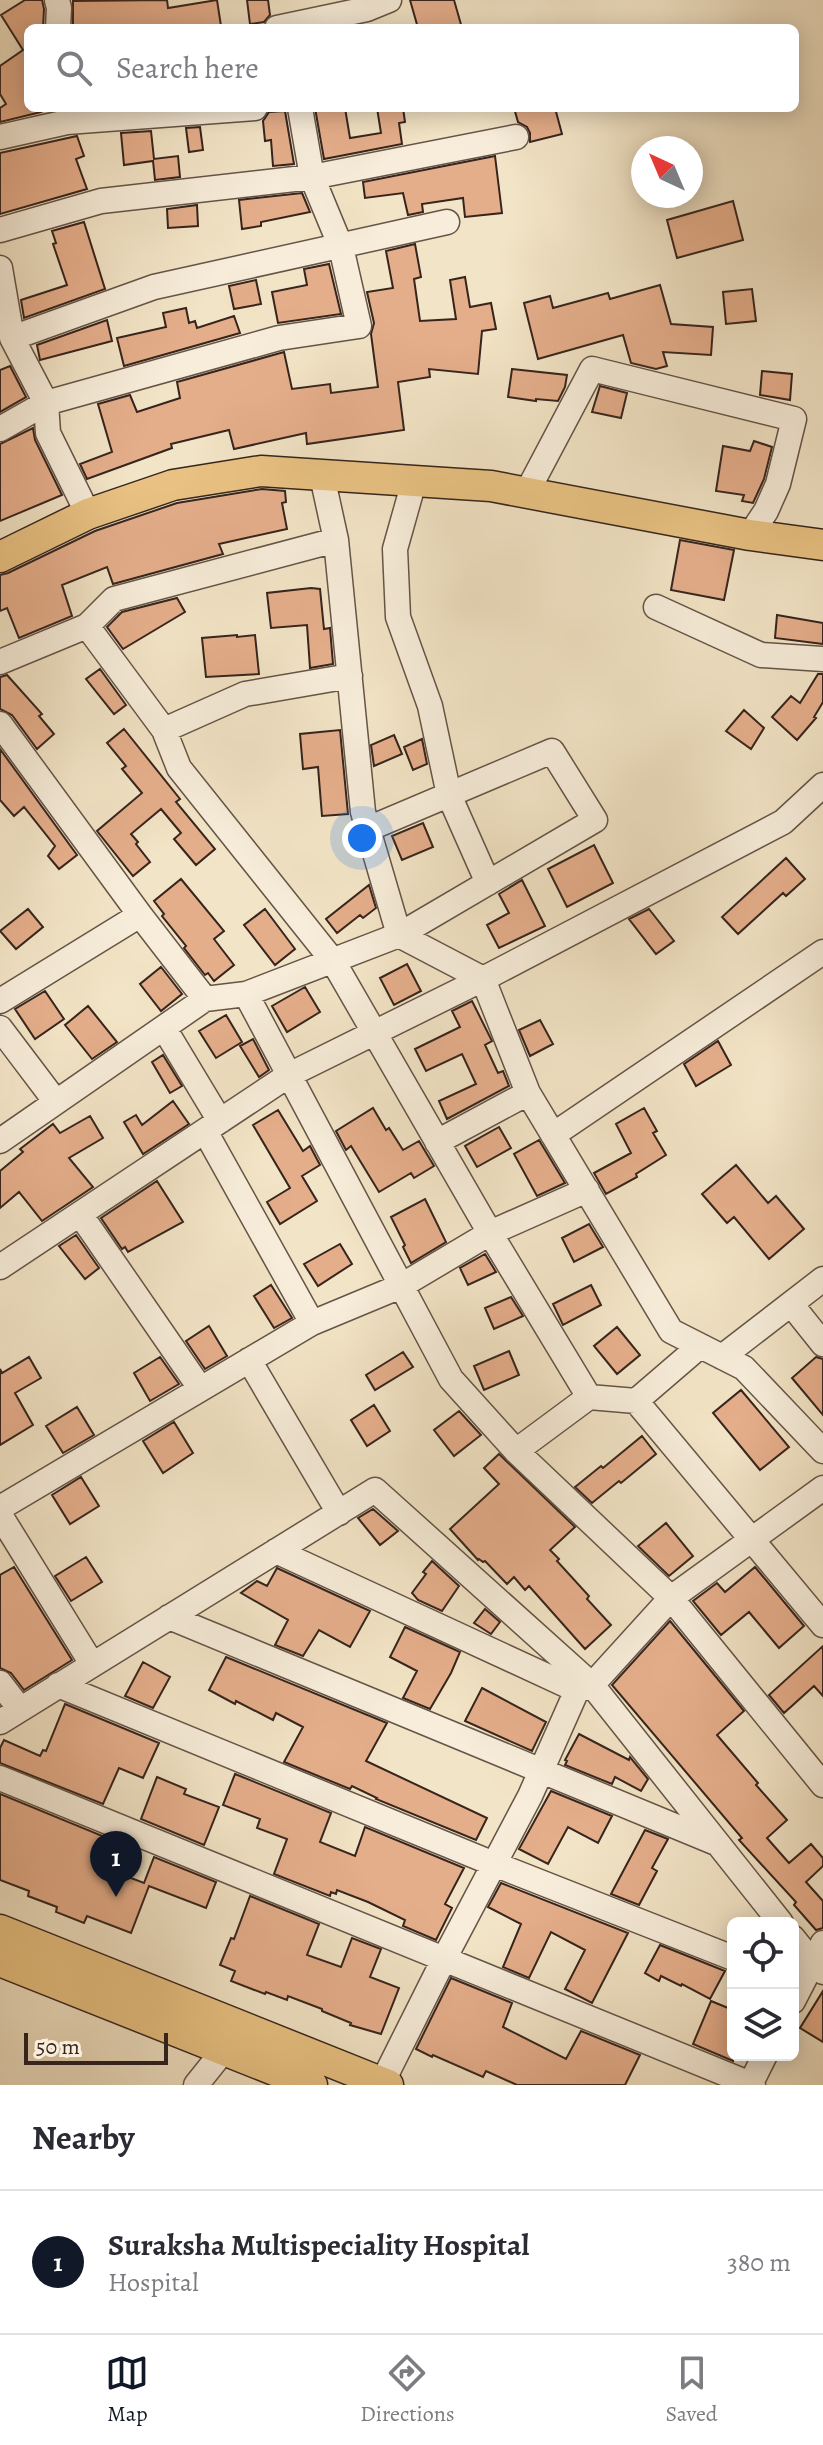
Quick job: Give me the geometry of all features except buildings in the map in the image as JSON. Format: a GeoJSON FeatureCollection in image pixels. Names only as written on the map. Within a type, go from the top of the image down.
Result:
{"type":"FeatureCollection","features":[{"type":"Feature","properties":{"kind":"main road"},"geometry":{"type":"LineString","coordinates":[[0,557],[88,514],[173,485],[261,471],[491,486],[750,535],[823,545]]}},
{"type":"Feature","properties":{"kind":"main road"},"geometry":{"type":"LineString","coordinates":[[0,1930],[385,2084]]}},
{"type":"Feature","properties":{"kind":"main road"},"geometry":{"type":"LineString","coordinates":[[0,1961],[312,2085]]}},
{"type":"Feature","properties":{"kind":"street"},"geometry":{"type":"LineString","coordinates":[[57,0],[58,24]]}},
{"type":"Feature","properties":{"kind":"street"},"geometry":{"type":"LineString","coordinates":[[292,24],[373,3]]}},
{"type":"Feature","properties":{"kind":"street"},"geometry":{"type":"LineString","coordinates":[[0,137],[65,115],[146,112]]}},
{"type":"Feature","properties":{"kind":"street"},"geometry":{"type":"LineString","coordinates":[[0,429],[46,403],[279,338],[359,326],[341,247],[312,177],[301,112]]}},
{"type":"Feature","properties":{"kind":"street"},"geometry":{"type":"LineString","coordinates":[[0,230],[101,201],[312,177],[516,137]]}},
{"type":"Feature","properties":{"kind":"street"},"geometry":{"type":"LineString","coordinates":[[12,338],[154,287],[447,222]]}},
{"type":"Feature","properties":{"kind":"street"},"geometry":{"type":"LineString","coordinates":[[0,268],[12,338],[46,403],[48,433],[88,514]]}},
{"type":"Feature","properties":{"kind":"street"},"geometry":{"type":"LineString","coordinates":[[527,492],[592,369],[794,419],[778,484],[766,511],[750,535]]}},
{"type":"Feature","properties":{"kind":"street"},"geometry":{"type":"LineString","coordinates":[[322,476],[336,540],[363,812],[399,935],[483,979],[528,1093],[671,1331],[744,1368],[823,1451]]}},
{"type":"Feature","properties":{"kind":"street"},"geometry":{"type":"LineString","coordinates":[[412,480],[395,549],[398,617],[430,706],[449,795],[488,883]]}},
{"type":"Feature","properties":{"kind":"street"},"geometry":{"type":"LineString","coordinates":[[0,662],[87,626],[114,599],[336,540]]}},
{"type":"Feature","properties":{"kind":"street"},"geometry":{"type":"LineString","coordinates":[[656,607],[761,655],[823,659]]}},
{"type":"Feature","properties":{"kind":"street"},"geometry":{"type":"LineString","coordinates":[[87,626],[164,730],[179,768],[333,961],[589,1397]]}},
{"type":"Feature","properties":{"kind":"street"},"geometry":{"type":"LineString","coordinates":[[164,730],[245,694],[350,676]]}},
{"type":"Feature","properties":{"kind":"street"},"geometry":{"type":"LineString","coordinates":[[0,724],[205,999]]}},
{"type":"Feature","properties":{"kind":"street"},"geometry":{"type":"LineString","coordinates":[[0,1141],[205,999],[246,994],[399,935],[595,820],[552,751],[368,829]]}},
{"type":"Feature","properties":{"kind":"street"},"geometry":{"type":"LineString","coordinates":[[4,1256],[80,1214],[289,1075],[483,979],[783,822],[823,785]]}},
{"type":"Feature","properties":{"kind":"street"},"geometry":{"type":"LineString","coordinates":[[1,999],[140,915]]}},
{"type":"Feature","properties":{"kind":"street"},"geometry":{"type":"LineString","coordinates":[[553,1135],[823,952]]}},
{"type":"Feature","properties":{"kind":"street"},"geometry":{"type":"LineString","coordinates":[[246,994],[451,1379],[516,1451],[671,1598],[823,1785]]}},
{"type":"Feature","properties":{"kind":"street"},"geometry":{"type":"LineString","coordinates":[[0,1028],[56,1102]]}},
{"type":"Feature","properties":{"kind":"street"},"geometry":{"type":"LineString","coordinates":[[164,1028],[312,1323]]}},
{"type":"Feature","properties":{"kind":"street"},"geometry":{"type":"LineString","coordinates":[[437,1142],[528,1093]]}},
{"type":"Feature","properties":{"kind":"street"},"geometry":{"type":"LineString","coordinates":[[0,1508],[312,1323],[401,1286],[490,1233],[587,1190]]}},
{"type":"Feature","properties":{"kind":"street"},"geometry":{"type":"LineString","coordinates":[[80,1214],[200,1388]]}},
{"type":"Feature","properties":{"kind":"street"},"geometry":{"type":"LineString","coordinates":[[722,1357],[823,1279]]}},
{"type":"Feature","properties":{"kind":"street"},"geometry":{"type":"LineString","coordinates":[[791,1304],[823,1344]]}},
{"type":"Feature","properties":{"kind":"street"},"geometry":{"type":"LineString","coordinates":[[516,1451],[589,1397],[636,1401],[700,1346]]}},
{"type":"Feature","properties":{"kind":"street"},"geometry":{"type":"LineString","coordinates":[[249,1360],[339,1513]]}},
{"type":"Feature","properties":{"kind":"street"},"geometry":{"type":"LineString","coordinates":[[636,1401],[823,1625]]}},
{"type":"Feature","properties":{"kind":"street"},"geometry":{"type":"LineString","coordinates":[[385,2084],[444,1959],[584,1688],[671,1598],[823,1488]]}},
{"type":"Feature","properties":{"kind":"street"},"geometry":{"type":"LineString","coordinates":[[0,1683],[10,1716],[375,1490],[584,1688],[776,1917]]}},
{"type":"Feature","properties":{"kind":"street"},"geometry":{"type":"LineString","coordinates":[[0,1515],[92,1664]]}},
{"type":"Feature","properties":{"kind":"street"},"geometry":{"type":"LineString","coordinates":[[276,1551],[584,1688]]}},
{"type":"Feature","properties":{"kind":"street"},"geometry":{"type":"LineString","coordinates":[[169,1617],[718,1844]]}},
{"type":"Feature","properties":{"kind":"street"},"geometry":{"type":"LineString","coordinates":[[58,1685],[494,1864],[727,1956]]}},
{"type":"Feature","properties":{"kind":"street"},"geometry":{"type":"LineString","coordinates":[[0,1778],[751,2085],[762,2061]]}},
{"type":"Feature","properties":{"kind":"street"},"geometry":{"type":"LineString","coordinates":[[799,1952],[808,1974]]}},
{"type":"Feature","properties":{"kind":"street"},"geometry":{"type":"LineString","coordinates":[[196,2085],[224,2050]]}},
{"type":"Feature","properties":{"kind":"place","name":"Suraksha Multispeciality Hospital"},"geometry":{"type":"Point","coordinates":[116,1897]}}]}
